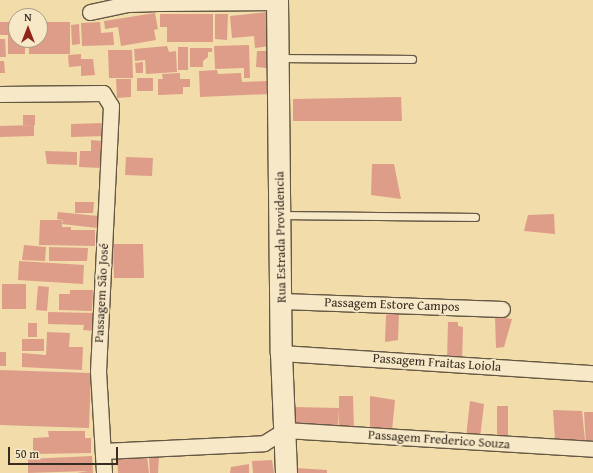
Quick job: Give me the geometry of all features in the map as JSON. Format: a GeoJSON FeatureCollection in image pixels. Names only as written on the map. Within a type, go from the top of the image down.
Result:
{"type":"FeatureCollection","features":[{"type":"Feature","properties":{"kind":"main road","name":"Rua Estrada Providencia"},"geometry":{"type":"LineString","coordinates":[[277,1],[282,302],[281,353],[286,473]]}},
{"type":"Feature","properties":{"kind":"street"},"geometry":{"type":"LineString","coordinates":[[90,12],[129,4],[277,1]]}},
{"type":"Feature","properties":{"kind":"street","name":"Passagem São José"},"geometry":{"type":"LineString","coordinates":[[0,94],[103,93],[111,106],[98,371],[104,473]]}},
{"type":"Feature","properties":{"kind":"street","name":"Passagem Estore Campos"},"geometry":{"type":"LineString","coordinates":[[282,302],[502,309]]}},
{"type":"Feature","properties":{"kind":"street","name":"Passagem Fraitas Loiola"},"geometry":{"type":"LineString","coordinates":[[281,353],[593,373]]}},
{"type":"Feature","properties":{"kind":"street"},"geometry":{"type":"LineString","coordinates":[[103,451],[264,443],[284,430]]}},
{"type":"Feature","properties":{"kind":"street","name":"Passagem Frederico Souza"},"geometry":{"type":"LineString","coordinates":[[284,430],[593,449]]}},
{"type":"Feature","properties":{"kind":"lane"},"geometry":{"type":"LineString","coordinates":[[278,58],[412,59]]}},
{"type":"Feature","properties":{"kind":"lane"},"geometry":{"type":"LineString","coordinates":[[281,215],[475,217]]}},
{"type":"Feature","properties":{"kind":"building"},"geometry":{"type":"Polygon","coordinates":[[[267,12],[270,46],[255,48],[254,36],[232,38],[230,16],[267,12]]]}},
{"type":"Feature","properties":{"kind":"building"},"geometry":{"type":"Polygon","coordinates":[[[155,13],[158,29],[154,30],[156,40],[121,46],[118,27],[105,29],[104,21],[155,13]]]}},
{"type":"Feature","properties":{"kind":"building"},"geometry":{"type":"Polygon","coordinates":[[[160,14],[213,14],[213,42],[167,42],[167,27],[160,27],[160,14]]]}},
{"type":"Feature","properties":{"kind":"building"},"geometry":{"type":"Polygon","coordinates":[[[215,14],[228,14],[227,40],[215,39],[215,14]]]}},
{"type":"Feature","properties":{"kind":"building"},"geometry":{"type":"Polygon","coordinates":[[[0,22],[8,22],[8,35],[0,35],[0,22]]]}},
{"type":"Feature","properties":{"kind":"building"},"geometry":{"type":"Polygon","coordinates":[[[48,22],[70,22],[70,54],[29,54],[29,48],[48,48],[48,22]]]}},
{"type":"Feature","properties":{"kind":"building"},"geometry":{"type":"Polygon","coordinates":[[[100,22],[101,33],[113,32],[114,45],[82,46],[81,23],[100,22]]]}},
{"type":"Feature","properties":{"kind":"building"},"geometry":{"type":"Polygon","coordinates":[[[79,24],[80,44],[72,45],[71,25],[79,24]]]}},
{"type":"Feature","properties":{"kind":"building"},"geometry":{"type":"Polygon","coordinates":[[[0,39],[5,39],[6,57],[0,57],[0,39]]]}},
{"type":"Feature","properties":{"kind":"building"},"geometry":{"type":"Polygon","coordinates":[[[249,45],[250,78],[244,78],[244,68],[215,69],[214,46],[249,45]]]}},
{"type":"Feature","properties":{"kind":"building"},"geometry":{"type":"Polygon","coordinates":[[[167,46],[169,52],[176,51],[177,72],[146,74],[145,60],[135,61],[134,49],[167,46]]]}},
{"type":"Feature","properties":{"kind":"building"},"geometry":{"type":"Polygon","coordinates":[[[178,47],[188,47],[188,70],[178,70],[178,47]]]}},
{"type":"Feature","properties":{"kind":"building"},"geometry":{"type":"Polygon","coordinates":[[[8,48],[25,48],[25,54],[8,54],[8,48]]]}},
{"type":"Feature","properties":{"kind":"building"},"geometry":{"type":"Polygon","coordinates":[[[190,48],[212,48],[212,52],[208,52],[208,57],[203,61],[203,67],[190,67],[190,48]]]}},
{"type":"Feature","properties":{"kind":"building"},"geometry":{"type":"Polygon","coordinates":[[[108,50],[132,50],[133,78],[109,78],[108,50]]]}},
{"type":"Feature","properties":{"kind":"building"},"geometry":{"type":"Polygon","coordinates":[[[257,51],[267,51],[267,68],[256,67],[257,51]]]}},
{"type":"Feature","properties":{"kind":"building"},"geometry":{"type":"Polygon","coordinates":[[[81,54],[81,59],[93,59],[95,75],[81,76],[81,66],[69,67],[68,55],[81,54]]]}},
{"type":"Feature","properties":{"kind":"building"},"geometry":{"type":"Polygon","coordinates":[[[0,61],[4,61],[5,73],[0,73],[0,61]]]}},
{"type":"Feature","properties":{"kind":"building"},"geometry":{"type":"Polygon","coordinates":[[[143,62],[143,73],[136,73],[135,63],[143,62]]]}},
{"type":"Feature","properties":{"kind":"building"},"geometry":{"type":"Polygon","coordinates":[[[217,70],[218,74],[241,73],[242,82],[268,81],[269,94],[200,97],[199,71],[217,70]]]}},
{"type":"Feature","properties":{"kind":"building"},"geometry":{"type":"Polygon","coordinates":[[[180,73],[180,79],[190,79],[190,87],[183,87],[183,94],[158,95],[158,79],[163,79],[162,74],[180,73]]]}},
{"type":"Feature","properties":{"kind":"building"},"geometry":{"type":"Polygon","coordinates":[[[137,78],[153,78],[153,91],[137,91],[137,78]]]}},
{"type":"Feature","properties":{"kind":"building"},"geometry":{"type":"Polygon","coordinates":[[[116,79],[131,79],[131,97],[117,98],[116,79]]]}},
{"type":"Feature","properties":{"kind":"building"},"geometry":{"type":"Polygon","coordinates":[[[401,97],[402,121],[293,121],[293,99],[401,97]]]}},
{"type":"Feature","properties":{"kind":"building"},"geometry":{"type":"Polygon","coordinates":[[[23,115],[35,115],[35,125],[23,125],[23,115]]]}},
{"type":"Feature","properties":{"kind":"building"},"geometry":{"type":"Polygon","coordinates":[[[105,123],[105,136],[71,137],[71,124],[105,123]]]}},
{"type":"Feature","properties":{"kind":"building"},"geometry":{"type":"Polygon","coordinates":[[[34,125],[34,136],[0,137],[0,126],[34,125]]]}},
{"type":"Feature","properties":{"kind":"building"},"geometry":{"type":"Polygon","coordinates":[[[91,140],[102,141],[101,168],[79,167],[80,151],[91,151],[91,140]]]}},
{"type":"Feature","properties":{"kind":"building"},"geometry":{"type":"Polygon","coordinates":[[[45,151],[77,152],[77,165],[47,164],[45,151]]]}},
{"type":"Feature","properties":{"kind":"building"},"geometry":{"type":"Polygon","coordinates":[[[126,157],[153,158],[152,176],[125,175],[126,157]]]}},
{"type":"Feature","properties":{"kind":"building"},"geometry":{"type":"Polygon","coordinates":[[[372,164],[394,164],[401,199],[371,195],[372,164]]]}},
{"type":"Feature","properties":{"kind":"building"},"geometry":{"type":"Polygon","coordinates":[[[75,202],[94,202],[93,213],[75,213],[75,202]]]}},
{"type":"Feature","properties":{"kind":"building"},"geometry":{"type":"Polygon","coordinates":[[[58,212],[98,216],[97,228],[62,224],[63,220],[57,219],[58,212]]]}},
{"type":"Feature","properties":{"kind":"building"},"geometry":{"type":"Polygon","coordinates":[[[554,214],[555,234],[524,231],[528,215],[554,214]]]}},
{"type":"Feature","properties":{"kind":"building"},"geometry":{"type":"Polygon","coordinates":[[[40,220],[62,220],[62,227],[71,227],[71,230],[95,230],[95,246],[39,245],[40,220]]]}},
{"type":"Feature","properties":{"kind":"building"},"geometry":{"type":"Polygon","coordinates":[[[113,244],[143,244],[144,278],[114,278],[113,244]]]}},
{"type":"Feature","properties":{"kind":"building"},"geometry":{"type":"Polygon","coordinates":[[[24,245],[46,247],[45,261],[22,260],[24,245]]]}},
{"type":"Feature","properties":{"kind":"building"},"geometry":{"type":"Polygon","coordinates":[[[49,247],[88,248],[87,261],[49,261],[49,247]]]}},
{"type":"Feature","properties":{"kind":"building"},"geometry":{"type":"Polygon","coordinates":[[[19,261],[84,265],[83,284],[18,280],[19,261]]]}},
{"type":"Feature","properties":{"kind":"building"},"geometry":{"type":"Polygon","coordinates":[[[2,284],[26,284],[26,309],[2,309],[2,284]]]}},
{"type":"Feature","properties":{"kind":"building"},"geometry":{"type":"Polygon","coordinates":[[[38,286],[49,287],[47,311],[36,310],[38,286]]]}},
{"type":"Feature","properties":{"kind":"building"},"geometry":{"type":"Polygon","coordinates":[[[70,290],[93,290],[92,311],[59,310],[59,294],[70,294],[70,290]]]}},
{"type":"Feature","properties":{"kind":"building"},"geometry":{"type":"Polygon","coordinates":[[[399,311],[398,340],[385,342],[386,315],[399,311]]]}},
{"type":"Feature","properties":{"kind":"building"},"geometry":{"type":"Polygon","coordinates":[[[48,312],[94,313],[94,331],[83,330],[84,325],[48,324],[48,312]]]}},
{"type":"Feature","properties":{"kind":"building"},"geometry":{"type":"Polygon","coordinates":[[[495,317],[512,319],[504,347],[496,348],[495,317]]]}},
{"type":"Feature","properties":{"kind":"building"},"geometry":{"type":"Polygon","coordinates":[[[448,322],[458,322],[458,326],[463,327],[462,363],[447,362],[448,322]]]}},
{"type":"Feature","properties":{"kind":"building"},"geometry":{"type":"Polygon","coordinates":[[[28,323],[37,323],[37,337],[28,337],[28,323]]]}},
{"type":"Feature","properties":{"kind":"building"},"geometry":{"type":"Polygon","coordinates":[[[47,332],[70,333],[69,347],[83,347],[82,370],[22,367],[22,353],[46,355],[47,332]]]}},
{"type":"Feature","properties":{"kind":"building"},"geometry":{"type":"Polygon","coordinates":[[[22,339],[44,339],[44,351],[22,351],[22,339]]]}},
{"type":"Feature","properties":{"kind":"building"},"geometry":{"type":"Polygon","coordinates":[[[0,352],[6,352],[6,366],[0,366],[0,352]]]}},
{"type":"Feature","properties":{"kind":"building"},"geometry":{"type":"Polygon","coordinates":[[[0,370],[91,373],[89,428],[0,425],[0,370]]]}},
{"type":"Feature","properties":{"kind":"building"},"geometry":{"type":"Polygon","coordinates":[[[339,396],[353,396],[354,429],[339,429],[339,396]]]}},
{"type":"Feature","properties":{"kind":"building"},"geometry":{"type":"Polygon","coordinates":[[[370,396],[395,400],[392,431],[370,429],[370,396]]]}},
{"type":"Feature","properties":{"kind":"building"},"geometry":{"type":"Polygon","coordinates":[[[470,401],[484,404],[480,438],[466,437],[470,401]]]}},
{"type":"Feature","properties":{"kind":"building"},"geometry":{"type":"Polygon","coordinates":[[[497,406],[508,406],[508,439],[497,439],[497,406]]]}},
{"type":"Feature","properties":{"kind":"building"},"geometry":{"type":"Polygon","coordinates":[[[295,407],[339,408],[338,428],[295,425],[295,407]]]}},
{"type":"Feature","properties":{"kind":"building"},"geometry":{"type":"Polygon","coordinates":[[[553,410],[582,411],[585,440],[555,440],[553,410]]]}},
{"type":"Feature","properties":{"kind":"building"},"geometry":{"type":"Polygon","coordinates":[[[584,412],[593,412],[593,445],[586,445],[584,412]]]}},
{"type":"Feature","properties":{"kind":"building"},"geometry":{"type":"Polygon","coordinates":[[[48,431],[85,431],[85,438],[91,438],[91,453],[33,454],[33,438],[49,437],[48,431]]]}},
{"type":"Feature","properties":{"kind":"building"},"geometry":{"type":"Polygon","coordinates":[[[92,456],[93,473],[77,473],[88,471],[28,473],[28,459],[92,456]]]}},
{"type":"Feature","properties":{"kind":"building"},"geometry":{"type":"Polygon","coordinates":[[[147,456],[149,473],[118,473],[117,458],[147,456]]]}},
{"type":"Feature","properties":{"kind":"building"},"geometry":{"type":"Polygon","coordinates":[[[149,457],[159,457],[158,473],[150,473],[149,457]]]}},
{"type":"Feature","properties":{"kind":"building"},"geometry":{"type":"Polygon","coordinates":[[[272,460],[274,473],[253,473],[252,461],[272,460]]]}},
{"type":"Feature","properties":{"kind":"building"},"geometry":{"type":"Polygon","coordinates":[[[249,464],[249,473],[230,473],[231,467],[249,464]]]}},
{"type":"Feature","properties":{"kind":"building"},"geometry":{"type":"Polygon","coordinates":[[[296,468],[327,470],[327,473],[296,473],[296,468]]]}}]}
